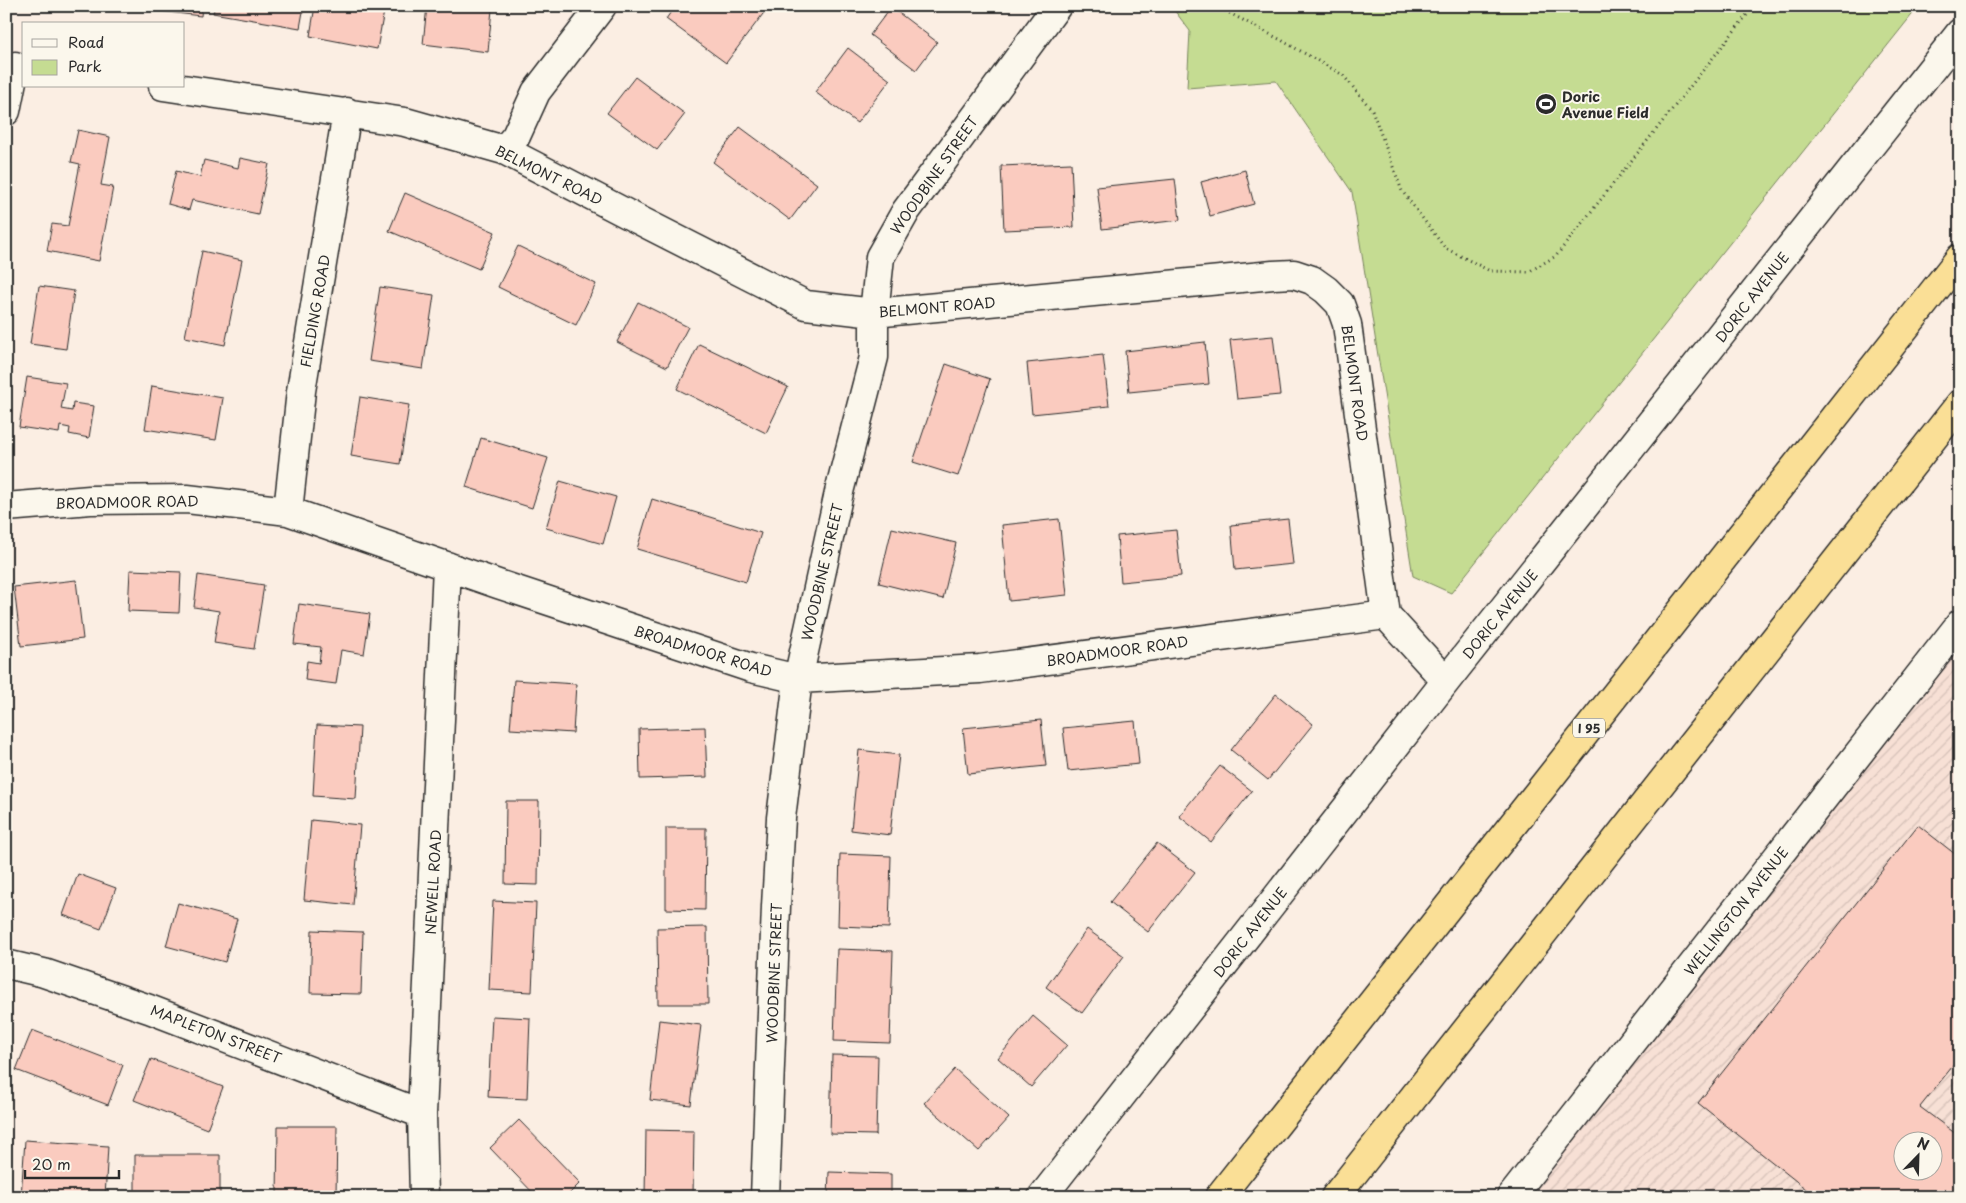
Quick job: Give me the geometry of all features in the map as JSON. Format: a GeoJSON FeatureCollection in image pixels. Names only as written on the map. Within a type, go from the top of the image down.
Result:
{"type":"FeatureCollection","features":[{"type":"Feature","properties":{"kind":"highway","name":"I 95"},"geometry":{"type":"LineString","coordinates":[[1219,1197],[1960,258]]}},
{"type":"Feature","properties":{"kind":"highway"},"geometry":{"type":"LineString","coordinates":[[1335,1197],[1960,404]]}},
{"type":"Feature","properties":{"kind":"street"},"geometry":{"type":"LineString","coordinates":[[504,150],[516,136],[536,92],[602,6]]}},
{"type":"Feature","properties":{"kind":"street","name":"WOODBINE STREET"},"geometry":{"type":"LineString","coordinates":[[765,1197],[780,838],[798,679],[840,488],[874,357],[874,313],[880,257],[906,211],[1057,6]]}},
{"type":"Feature","properties":{"kind":"street","name":"DORIC AVENUE"},"geometry":{"type":"LineString","coordinates":[[1042,1197],[1446,681],[1960,33]]}},
{"type":"Feature","properties":{"kind":"street"},"geometry":{"type":"LineString","coordinates":[[6,111],[15,66]]}},
{"type":"Feature","properties":{"kind":"street","name":"BELMONT ROAD"},"geometry":{"type":"LineString","coordinates":[[177,88],[405,122],[504,150],[636,219],[806,304],[874,313],[1273,275],[1294,274],[1312,280],[1326,290],[1340,304],[1348,324],[1386,615]]}},
{"type":"Feature","properties":{"kind":"street","name":"FIELDING ROAD"},"geometry":{"type":"LineString","coordinates":[[288,511],[301,391],[347,112]]}},
{"type":"Feature","properties":{"kind":"street","name":"BROADMOOR ROAD"},"geometry":{"type":"LineString","coordinates":[[6,507],[90,500],[187,499],[288,511],[750,668],[798,679],[980,669],[1386,615]]}},
{"type":"Feature","properties":{"kind":"street","name":"NEWELL ROAD"},"geometry":{"type":"LineString","coordinates":[[424,1197],[422,1114],[447,566]]}},
{"type":"Feature","properties":{"kind":"street"},"geometry":{"type":"LineString","coordinates":[[1386,615],[1446,681]]}},
{"type":"Feature","properties":{"kind":"street","name":"WELLINGTON AVENUE"},"geometry":{"type":"LineString","coordinates":[[1511,1197],[1960,624]]}},
{"type":"Feature","properties":{"kind":"street","name":"MAPLETON STREET"},"geometry":{"type":"LineString","coordinates":[[6,964],[44,973],[149,1009],[422,1114]]}},
{"type":"Feature","properties":{"kind":"path"},"geometry":{"type":"LineString","coordinates":[[1216,6],[1343,75],[1372,110],[1402,191],[1445,248],[1490,271],[1528,272],[1556,256],[1754,6]]}},
{"type":"Feature","properties":{"kind":"shaded area"},"geometry":{"type":"Polygon","coordinates":[[[1960,626],[1960,1197],[1512,1197],[1960,626]]]}},
{"type":"Feature","properties":{"kind":"green space"},"geometry":{"type":"Polygon","coordinates":[[[1171,6],[1919,6],[1451,593],[1413,576],[1352,192],[1276,81],[1187,88],[1190,31],[1171,6]]]}},
{"type":"Feature","properties":{"kind":"building"},"geometry":{"type":"Polygon","coordinates":[[[142,6],[202,6],[201,16],[141,9],[142,6]]]}},
{"type":"Feature","properties":{"kind":"building"},"geometry":{"type":"Polygon","coordinates":[[[215,6],[304,6],[300,28],[213,13],[215,6]]]}},
{"type":"Feature","properties":{"kind":"building"},"geometry":{"type":"Polygon","coordinates":[[[315,6],[385,6],[377,49],[310,36],[315,6]]]}},
{"type":"Feature","properties":{"kind":"building"},"geometry":{"type":"Polygon","coordinates":[[[427,6],[465,6],[492,9],[488,52],[423,44],[427,6]]]}},
{"type":"Feature","properties":{"kind":"building"},"geometry":{"type":"Polygon","coordinates":[[[675,6],[761,6],[766,10],[726,63],[666,19],[675,6]]]}},
{"type":"Feature","properties":{"kind":"building"},"geometry":{"type":"Polygon","coordinates":[[[891,7],[937,42],[916,70],[870,35],[891,7]]]}},
{"type":"Feature","properties":{"kind":"building"},"geometry":{"type":"Polygon","coordinates":[[[848,48],[890,80],[857,123],[815,92],[848,48]]]}},
{"type":"Feature","properties":{"kind":"building"},"geometry":{"type":"Polygon","coordinates":[[[635,77],[685,114],[657,150],[607,113],[635,77]]]}},
{"type":"Feature","properties":{"kind":"building"},"geometry":{"type":"Polygon","coordinates":[[[740,127],[817,184],[790,220],[713,162],[740,127]]]}},
{"type":"Feature","properties":{"kind":"building"},"geometry":{"type":"Polygon","coordinates":[[[78,130],[110,137],[101,185],[113,187],[99,261],[47,251],[52,224],[68,226],[80,164],[71,162],[78,130]]]}},
{"type":"Feature","properties":{"kind":"building"},"geometry":{"type":"Polygon","coordinates":[[[240,158],[269,164],[258,214],[192,200],[189,210],[168,204],[176,171],[200,177],[204,160],[238,168],[240,158]]]}},
{"type":"Feature","properties":{"kind":"building"},"geometry":{"type":"Polygon","coordinates":[[[1071,163],[1074,227],[1004,230],[1001,166],[1071,163]]]}},
{"type":"Feature","properties":{"kind":"building"},"geometry":{"type":"Polygon","coordinates":[[[1245,170],[1254,204],[1210,216],[1201,182],[1245,170]]]}},
{"type":"Feature","properties":{"kind":"building"},"geometry":{"type":"Polygon","coordinates":[[[1175,179],[1180,220],[1102,229],[1097,187],[1175,179]]]}},
{"type":"Feature","properties":{"kind":"building"},"geometry":{"type":"Polygon","coordinates":[[[405,193],[495,232],[479,269],[389,231],[405,193]]]}},
{"type":"Feature","properties":{"kind":"building"},"geometry":{"type":"Polygon","coordinates":[[[518,246],[596,284],[576,325],[498,287],[518,246]]]}},
{"type":"Feature","properties":{"kind":"building"},"geometry":{"type":"Polygon","coordinates":[[[202,251],[242,260],[225,345],[185,337],[202,251]]]}},
{"type":"Feature","properties":{"kind":"building"},"geometry":{"type":"Polygon","coordinates":[[[39,286],[74,291],[66,349],[30,344],[39,286]]]}},
{"type":"Feature","properties":{"kind":"building"},"geometry":{"type":"Polygon","coordinates":[[[380,287],[434,295],[423,369],[369,361],[380,287]]]}},
{"type":"Feature","properties":{"kind":"building"},"geometry":{"type":"Polygon","coordinates":[[[638,302],[688,327],[667,367],[617,342],[638,302]]]}},
{"type":"Feature","properties":{"kind":"building"},"geometry":{"type":"Polygon","coordinates":[[[1273,336],[1280,395],[1237,399],[1230,340],[1273,336]]]}},
{"type":"Feature","properties":{"kind":"building"},"geometry":{"type":"Polygon","coordinates":[[[1205,342],[1209,384],[1129,392],[1125,351],[1205,342]]]}},
{"type":"Feature","properties":{"kind":"building"},"geometry":{"type":"Polygon","coordinates":[[[699,344],[788,387],[766,433],[677,389],[699,344]]]}},
{"type":"Feature","properties":{"kind":"building"},"geometry":{"type":"Polygon","coordinates":[[[1103,355],[1109,406],[1032,414],[1027,363],[1103,355]]]}},
{"type":"Feature","properties":{"kind":"building"},"geometry":{"type":"Polygon","coordinates":[[[946,364],[990,379],[958,476],[913,462],[946,364]]]}},
{"type":"Feature","properties":{"kind":"building"},"geometry":{"type":"Polygon","coordinates":[[[27,377],[66,383],[61,409],[72,411],[73,403],[94,406],[89,438],[69,434],[70,428],[60,426],[59,433],[19,427],[27,377]]]}},
{"type":"Feature","properties":{"kind":"building"},"geometry":{"type":"Polygon","coordinates":[[[152,386],[223,398],[216,440],[145,429],[152,386]]]}},
{"type":"Feature","properties":{"kind":"building"},"geometry":{"type":"Polygon","coordinates":[[[360,397],[409,405],[400,464],[351,456],[360,397]]]}},
{"type":"Feature","properties":{"kind":"building"},"geometry":{"type":"Polygon","coordinates":[[[481,438],[548,458],[532,508],[466,487],[481,438]]]}},
{"type":"Feature","properties":{"kind":"building"},"geometry":{"type":"Polygon","coordinates":[[[560,481],[616,497],[603,544],[546,528],[560,481]]]}},
{"type":"Feature","properties":{"kind":"building"},"geometry":{"type":"Polygon","coordinates":[[[652,499],[761,533],[746,582],[637,549],[652,499]]]}},
{"type":"Feature","properties":{"kind":"building"},"geometry":{"type":"Polygon","coordinates":[[[1059,519],[1067,595],[1009,601],[1002,525],[1059,519]]]}},
{"type":"Feature","properties":{"kind":"building"},"geometry":{"type":"Polygon","coordinates":[[[1288,519],[1293,564],[1235,570],[1231,525],[1288,519]]]}},
{"type":"Feature","properties":{"kind":"building"},"geometry":{"type":"Polygon","coordinates":[[[892,528],[956,543],[943,599],[879,583],[892,528]]]}},
{"type":"Feature","properties":{"kind":"building"},"geometry":{"type":"Polygon","coordinates":[[[1176,530],[1181,576],[1121,582],[1117,536],[1176,530]]]}},
{"type":"Feature","properties":{"kind":"building"},"geometry":{"type":"Polygon","coordinates":[[[130,570],[181,572],[179,613],[128,611],[130,570]]]}},
{"type":"Feature","properties":{"kind":"building"},"geometry":{"type":"Polygon","coordinates":[[[198,575],[264,585],[254,649],[214,643],[219,611],[194,607],[198,575]]]}},
{"type":"Feature","properties":{"kind":"building"},"geometry":{"type":"Polygon","coordinates":[[[76,580],[83,639],[21,646],[14,587],[76,580]]]}},
{"type":"Feature","properties":{"kind":"building"},"geometry":{"type":"Polygon","coordinates":[[[299,604],[370,614],[364,654],[341,650],[336,684],[305,680],[307,661],[319,663],[321,647],[294,644],[299,604]]]}},
{"type":"Feature","properties":{"kind":"building"},"geometry":{"type":"Polygon","coordinates":[[[514,680],[576,684],[573,733],[510,729],[514,680]]]}},
{"type":"Feature","properties":{"kind":"building"},"geometry":{"type":"Polygon","coordinates":[[[1276,694],[1313,724],[1268,780],[1231,750],[1276,694]]]}},
{"type":"Feature","properties":{"kind":"building"},"geometry":{"type":"Polygon","coordinates":[[[1041,720],[1046,766],[968,774],[963,728],[1041,720]]]}},
{"type":"Feature","properties":{"kind":"building"},"geometry":{"type":"Polygon","coordinates":[[[1135,721],[1139,764],[1068,771],[1063,728],[1135,721]]]}},
{"type":"Feature","properties":{"kind":"building"},"geometry":{"type":"Polygon","coordinates":[[[317,725],[360,727],[356,799],[313,796],[317,725]]]}},
{"type":"Feature","properties":{"kind":"building"},"geometry":{"type":"Polygon","coordinates":[[[705,727],[707,777],[640,779],[639,729],[705,727]]]}},
{"type":"Feature","properties":{"kind":"building"},"geometry":{"type":"Polygon","coordinates":[[[859,750],[899,755],[890,835],[851,830],[859,750]]]}},
{"type":"Feature","properties":{"kind":"building"},"geometry":{"type":"Polygon","coordinates":[[[1220,766],[1252,791],[1211,842],[1179,816],[1220,766]]]}},
{"type":"Feature","properties":{"kind":"building"},"geometry":{"type":"Polygon","coordinates":[[[506,801],[539,801],[538,885],[505,884],[506,801]]]}},
{"type":"Feature","properties":{"kind":"building"},"geometry":{"type":"Polygon","coordinates":[[[311,820],[360,825],[353,905],[304,900],[311,820]]]}},
{"type":"Feature","properties":{"kind":"building"},"geometry":{"type":"Polygon","coordinates":[[[1918,825],[1960,858],[1960,1057],[1920,1107],[1960,1137],[1960,1197],[1816,1197],[1698,1103],[1918,825]]]}},
{"type":"Feature","properties":{"kind":"building"},"geometry":{"type":"Polygon","coordinates":[[[666,828],[706,828],[705,910],[666,909],[666,828]]]}},
{"type":"Feature","properties":{"kind":"building"},"geometry":{"type":"Polygon","coordinates":[[[1157,843],[1195,872],[1148,932],[1110,902],[1157,843]]]}},
{"type":"Feature","properties":{"kind":"building"},"geometry":{"type":"Polygon","coordinates":[[[840,854],[891,856],[889,928],[838,926],[840,854]]]}},
{"type":"Feature","properties":{"kind":"building"},"geometry":{"type":"Polygon","coordinates":[[[78,874],[116,888],[101,929],[63,915],[78,874]]]}},
{"type":"Feature","properties":{"kind":"building"},"geometry":{"type":"Polygon","coordinates":[[[493,901],[536,903],[532,992],[489,990],[493,901]]]}},
{"type":"Feature","properties":{"kind":"building"},"geometry":{"type":"Polygon","coordinates":[[[178,903],[237,919],[225,962],[166,946],[178,903]]]}},
{"type":"Feature","properties":{"kind":"building"},"geometry":{"type":"Polygon","coordinates":[[[707,927],[708,1004],[658,1004],[657,928],[707,927]]]}},
{"type":"Feature","properties":{"kind":"building"},"geometry":{"type":"Polygon","coordinates":[[[1087,929],[1124,956],[1082,1013],[1046,987],[1087,929]]]}},
{"type":"Feature","properties":{"kind":"building"},"geometry":{"type":"Polygon","coordinates":[[[312,930],[363,932],[361,994],[310,993],[312,930]]]}},
{"type":"Feature","properties":{"kind":"building"},"geometry":{"type":"Polygon","coordinates":[[[837,949],[893,951],[890,1043],[834,1041],[837,949]]]}},
{"type":"Feature","properties":{"kind":"building"},"geometry":{"type":"Polygon","coordinates":[[[492,1016],[530,1018],[527,1099],[488,1097],[492,1016]]]}},
{"type":"Feature","properties":{"kind":"building"},"geometry":{"type":"Polygon","coordinates":[[[1033,1016],[1067,1045],[1031,1087],[998,1058],[1033,1016]]]}},
{"type":"Feature","properties":{"kind":"building"},"geometry":{"type":"Polygon","coordinates":[[[659,1020],[701,1025],[691,1105],[650,1100],[659,1020]]]}},
{"type":"Feature","properties":{"kind":"building"},"geometry":{"type":"Polygon","coordinates":[[[32,1030],[123,1065],[108,1105],[16,1070],[32,1030]]]}},
{"type":"Feature","properties":{"kind":"building"},"geometry":{"type":"Polygon","coordinates":[[[832,1055],[878,1056],[876,1135],[830,1134],[832,1055]]]}},
{"type":"Feature","properties":{"kind":"building"},"geometry":{"type":"Polygon","coordinates":[[[151,1059],[223,1087],[207,1129],[134,1100],[151,1059]]]}},
{"type":"Feature","properties":{"kind":"building"},"geometry":{"type":"Polygon","coordinates":[[[955,1069],[1009,1118],[979,1151],[924,1103],[955,1069]]]}},
{"type":"Feature","properties":{"kind":"building"},"geometry":{"type":"Polygon","coordinates":[[[519,1120],[580,1183],[566,1197],[537,1197],[490,1148],[519,1120]]]}},
{"type":"Feature","properties":{"kind":"building"},"geometry":{"type":"Polygon","coordinates":[[[278,1126],[337,1126],[336,1197],[277,1197],[278,1126]]]}},
{"type":"Feature","properties":{"kind":"building"},"geometry":{"type":"Polygon","coordinates":[[[646,1130],[694,1131],[693,1197],[645,1197],[646,1130]]]}},
{"type":"Feature","properties":{"kind":"building"},"geometry":{"type":"Polygon","coordinates":[[[25,1140],[108,1146],[105,1197],[21,1197],[25,1140]]]}},
{"type":"Feature","properties":{"kind":"building"},"geometry":{"type":"Polygon","coordinates":[[[135,1155],[220,1155],[220,1197],[135,1197],[135,1155]]]}},
{"type":"Feature","properties":{"kind":"building"},"geometry":{"type":"Polygon","coordinates":[[[829,1172],[891,1174],[891,1197],[828,1197],[829,1172]]]}},
{"type":"Feature","properties":{"kind":"place","name":"Doric Avenue Field"},"geometry":{"type":"Point","coordinates":[1546,104]}}]}
